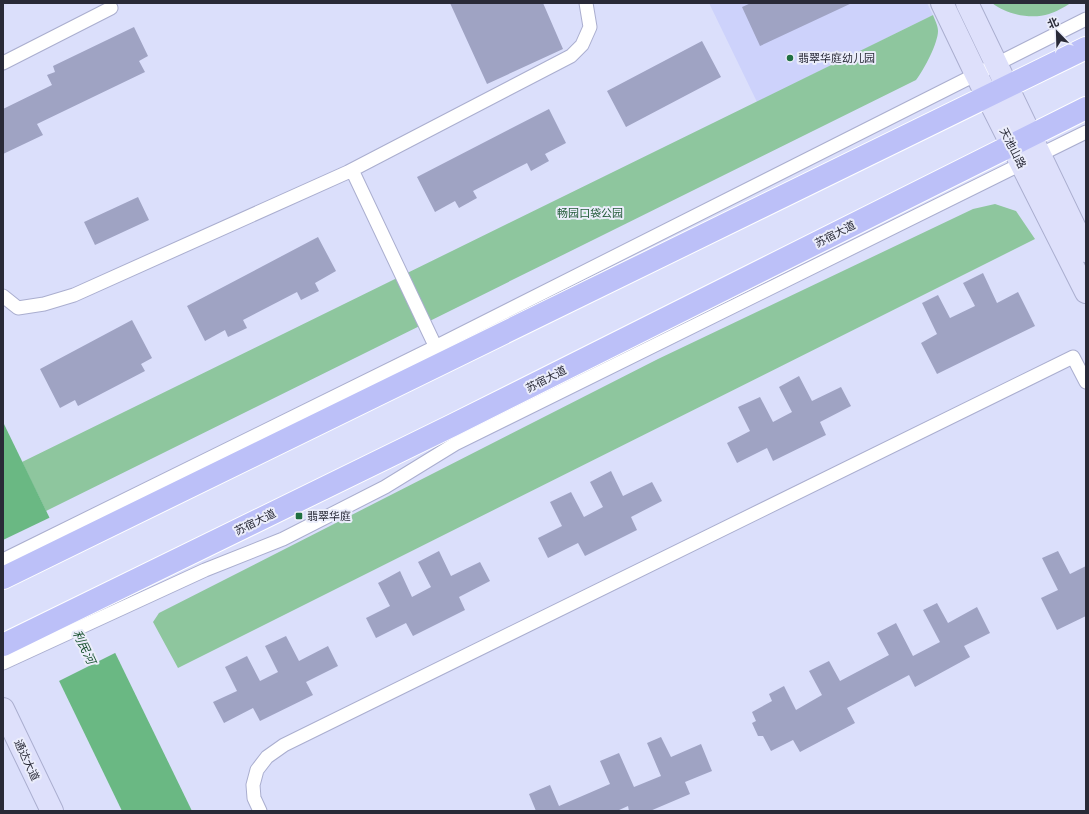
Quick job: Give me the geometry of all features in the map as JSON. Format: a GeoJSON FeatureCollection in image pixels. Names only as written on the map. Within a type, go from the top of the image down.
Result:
{"type":"FeatureCollection","features":[{"type":"Feature","properties":{"kind":"main road"},"geometry":{"type":"LineString","coordinates":[[3,578],[109,517],[439,355],[987,97],[1086,48]]}},
{"type":"Feature","properties":{"kind":"main road","name":"苏宿大道"},"geometry":{"type":"LineString","coordinates":[[3,645],[144,587],[453,425],[1086,108]]}},
{"type":"Feature","properties":{"kind":"street","name":"天池山路"},"geometry":{"type":"LineString","coordinates":[[942,3],[987,97],[1021,140]]}},
{"type":"Feature","properties":{"kind":"street","name":"天池山路"},"geometry":{"type":"LineString","coordinates":[[967,3],[1007,87],[1021,140],[1031,160],[1086,292]]}},
{"type":"Feature","properties":{"kind":"street","name":"天池山路"},"geometry":{"type":"LineString","coordinates":[[1031,160],[1086,251]]}},
{"type":"Feature","properties":{"kind":"street","name":"通达大道"},"geometry":{"type":"LineString","coordinates":[[3,709],[52,811]]}},
{"type":"Feature","properties":{"kind":"lane"},"geometry":{"type":"LineString","coordinates":[[3,296],[18,308],[44,304],[74,295],[352,170],[571,56],[582,45],[590,27],[586,3]]}},
{"type":"Feature","properties":{"kind":"lane"},"geometry":{"type":"LineString","coordinates":[[3,63],[111,8]]}},
{"type":"Feature","properties":{"kind":"lane"},"geometry":{"type":"LineString","coordinates":[[352,170],[439,355],[976,74],[1086,19]]}},
{"type":"Feature","properties":{"kind":"lane"},"geometry":{"type":"LineString","coordinates":[[3,663],[144,587],[204,570],[283,539],[385,487],[456,444],[1086,132]]}},
{"type":"Feature","properties":{"kind":"lane"},"geometry":{"type":"LineString","coordinates":[[260,811],[254,798],[253,785],[257,770],[267,757],[284,744],[1073,357],[1086,382]]}},
{"type":"Feature","properties":{"kind":"lane"},"geometry":{"type":"LineString","coordinates":[[3,560],[109,517]]}},
{"type":"Feature","properties":{"kind":"shaded area","name":"翡翠华庭幼儿园"},"geometry":{"type":"Polygon","coordinates":[[[709,3],[927,3],[933,15],[757,102],[709,3]]]}},
{"type":"Feature","properties":{"kind":"green space"},"geometry":{"type":"Polygon","coordinates":[[[992,3],[1071,3],[1052,13],[1042,16],[1027,16],[1011,13],[992,3]]]}},
{"type":"Feature","properties":{"kind":"green space","name":"畅园口袋公园"},"geometry":{"type":"Polygon","coordinates":[[[933,15],[938,27],[936,42],[923,70],[916,80],[46,511],[22,462],[933,15]]]}},
{"type":"Feature","properties":{"kind":"green space"},"geometry":{"type":"Polygon","coordinates":[[[995,204],[1016,211],[1035,239],[178,668],[153,622],[159,613],[658,359],[973,209],[995,204]]]}},
{"type":"Feature","properties":{"kind":"water","name":"利民河"},"geometry":{"type":"Polygon","coordinates":[[[3,422],[192,811],[122,811],[3,565],[3,422]]]}},
{"type":"Feature","properties":{"kind":"pier"},"geometry":{"type":"Polygon","coordinates":[[[51,517],[117,652],[57,682],[3,569],[3,540],[51,517]]]}},
{"type":"Feature","properties":{"kind":"building"},"geometry":{"type":"Polygon","coordinates":[[[450,3],[543,3],[563,49],[487,84],[450,3]]]}},
{"type":"Feature","properties":{"kind":"building"},"geometry":{"type":"Polygon","coordinates":[[[751,3],[852,3],[760,46],[742,7],[751,3]]]}},
{"type":"Feature","properties":{"kind":"building"},"geometry":{"type":"Polygon","coordinates":[[[134,27],[148,56],[139,61],[145,72],[37,124],[43,135],[3,154],[3,109],[52,85],[47,75],[55,72],[53,66],[134,27]]]}},
{"type":"Feature","properties":{"kind":"building"},"geometry":{"type":"Polygon","coordinates":[[[702,41],[721,77],[626,127],[607,91],[702,41]]]}},
{"type":"Feature","properties":{"kind":"building"},"geometry":{"type":"Polygon","coordinates":[[[549,109],[566,143],[545,154],[549,161],[531,171],[527,163],[473,191],[477,198],[459,208],[455,201],[435,212],[417,177],[549,109]]]}},
{"type":"Feature","properties":{"kind":"building"},"geometry":{"type":"Polygon","coordinates":[[[138,197],[149,220],[95,245],[84,222],[138,197]]]}},
{"type":"Feature","properties":{"kind":"building"},"geometry":{"type":"Polygon","coordinates":[[[318,237],[336,271],[315,283],[319,291],[301,300],[297,292],[243,320],[247,328],[228,337],[225,330],[205,341],[187,306],[318,237]]]}},
{"type":"Feature","properties":{"kind":"building"},"geometry":{"type":"Polygon","coordinates":[[[983,273],[997,303],[1018,292],[1035,326],[937,374],[921,343],[937,334],[922,303],[938,295],[950,318],[975,306],[963,283],[983,273]]]}},
{"type":"Feature","properties":{"kind":"building"},"geometry":{"type":"Polygon","coordinates":[[[132,320],[152,358],[141,364],[145,371],[78,406],[75,400],[60,408],[40,369],[132,320]]]}},
{"type":"Feature","properties":{"kind":"building"},"geometry":{"type":"Polygon","coordinates":[[[799,376],[812,401],[841,387],[851,406],[820,422],[826,435],[773,461],[767,448],[737,463],[727,443],[750,431],[738,407],[760,397],[773,422],[792,412],[779,387],[799,376]]]}},
{"type":"Feature","properties":{"kind":"building"},"geometry":{"type":"Polygon","coordinates":[[[611,471],[623,496],[652,482],[662,501],[631,517],[637,530],[585,556],[578,543],[548,558],[538,538],[562,526],[550,502],[571,492],[584,517],[603,507],[590,482],[611,471]]]}},
{"type":"Feature","properties":{"kind":"building"},"geometry":{"type":"Polygon","coordinates":[[[439,551],[451,576],[480,562],[490,581],[459,597],[465,610],[413,636],[406,623],[376,638],[366,618],[390,606],[378,583],[400,571],[412,597],[431,587],[418,562],[439,551]]]}},
{"type":"Feature","properties":{"kind":"building"},"geometry":{"type":"Polygon","coordinates":[[[1058,551],[1070,574],[1086,566],[1086,616],[1057,630],[1041,598],[1058,590],[1042,558],[1058,551]]]}},
{"type":"Feature","properties":{"kind":"building"},"geometry":{"type":"Polygon","coordinates":[[[937,603],[948,623],[977,607],[990,633],[964,646],[970,657],[915,687],[909,675],[847,708],[855,723],[800,752],[793,740],[771,751],[763,736],[758,736],[752,723],[756,721],[752,712],[772,701],[769,694],[784,686],[796,710],[822,695],[809,671],[829,661],[840,681],[889,655],[877,633],[896,623],[913,656],[940,642],[923,610],[937,603]]]}},
{"type":"Feature","properties":{"kind":"building"},"geometry":{"type":"Polygon","coordinates":[[[286,636],[299,661],[328,646],[338,666],[306,682],[313,695],[260,721],[253,708],[224,723],[213,702],[237,691],[225,667],[247,656],[260,681],[278,672],[265,646],[286,636]]]}},
{"type":"Feature","properties":{"kind":"building"},"geometry":{"type":"Polygon","coordinates":[[[661,737],[671,757],[701,744],[712,771],[685,782],[690,794],[650,811],[629,811],[628,806],[617,811],[536,811],[529,794],[550,785],[559,806],[610,784],[600,761],[619,753],[634,787],[661,776],[647,743],[661,737]]]}},
{"type":"Feature","properties":{"kind":"place","name":"翡翠华庭幼儿园"},"geometry":{"type":"Point","coordinates":[790,58]}},
{"type":"Feature","properties":{"kind":"place","name":"翡翠华庭"},"geometry":{"type":"Point","coordinates":[299,516]}}]}
